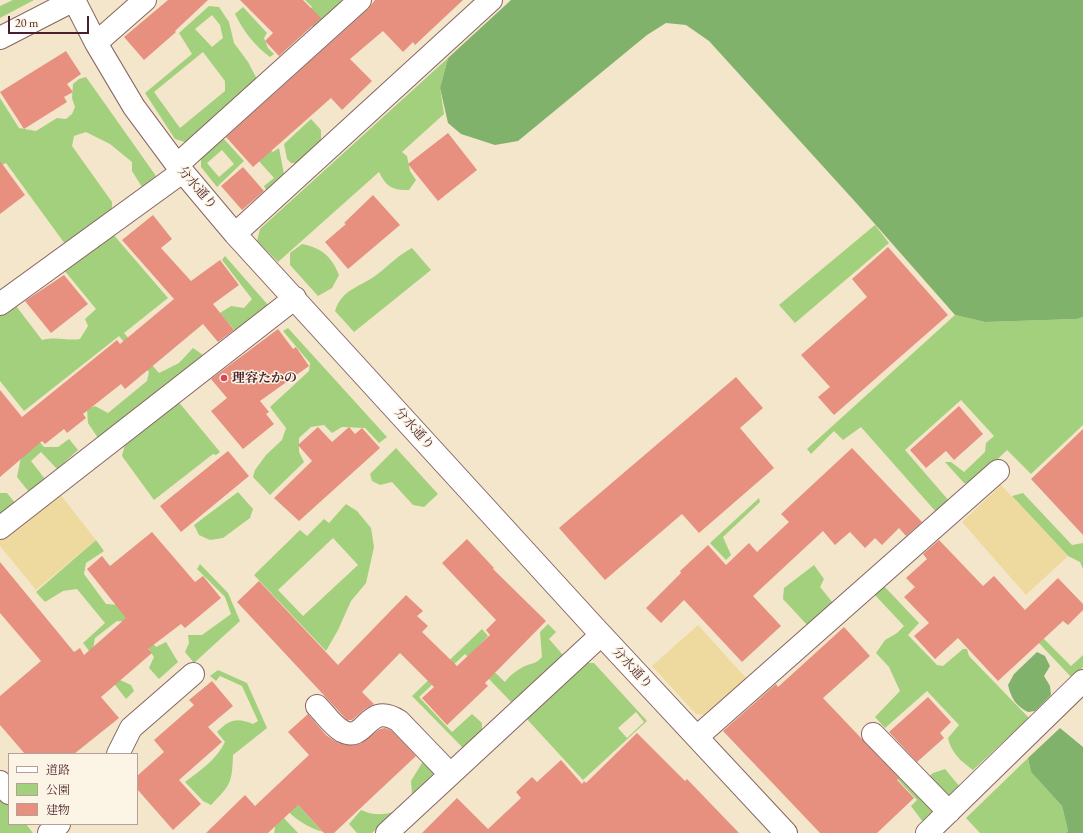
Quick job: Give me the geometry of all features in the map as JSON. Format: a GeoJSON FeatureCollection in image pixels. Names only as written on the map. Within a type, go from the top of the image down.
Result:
{"type":"FeatureCollection","features":[{"type":"Feature","properties":{"kind":"street"},"geometry":{"type":"LineString","coordinates":[[0,38],[74,0]]}},
{"type":"Feature","properties":{"kind":"street","name":"分水通り"},"geometry":{"type":"LineString","coordinates":[[74,0],[96,43],[134,107],[179,168],[236,234],[601,635],[786,833]]}},
{"type":"Feature","properties":{"kind":"street"},"geometry":{"type":"LineString","coordinates":[[96,43],[145,0]]}},
{"type":"Feature","properties":{"kind":"street"},"geometry":{"type":"LineString","coordinates":[[0,304],[179,168],[360,0]]}},
{"type":"Feature","properties":{"kind":"street"},"geometry":{"type":"LineString","coordinates":[[236,234],[491,0]]}},
{"type":"Feature","properties":{"kind":"street"},"geometry":{"type":"LineString","coordinates":[[0,528],[295,298]]}},
{"type":"Feature","properties":{"kind":"street"},"geometry":{"type":"LineString","coordinates":[[697,737],[998,471]]}},
{"type":"Feature","properties":{"kind":"street"},"geometry":{"type":"LineString","coordinates":[[387,833],[601,635]]}},
{"type":"Feature","properties":{"kind":"street"},"geometry":{"type":"LineString","coordinates":[[118,753],[131,728],[193,674]]}},
{"type":"Feature","properties":{"kind":"street"},"geometry":{"type":"LineString","coordinates":[[927,833],[1083,681]]}},
{"type":"Feature","properties":{"kind":"street"},"geometry":{"type":"LineString","coordinates":[[317,706],[335,726],[342,731],[352,733],[361,730],[374,717],[382,714],[391,716],[399,721],[450,774]]}},
{"type":"Feature","properties":{"kind":"street"},"geometry":{"type":"LineString","coordinates":[[873,734],[949,812]]}},
{"type":"Feature","properties":{"kind":"street"},"geometry":{"type":"LineString","coordinates":[[0,782],[8,792]]}},
{"type":"Feature","properties":{"kind":"street"},"geometry":{"type":"LineString","coordinates":[[35,825],[42,833]]}},
{"type":"Feature","properties":{"kind":"street"},"geometry":{"type":"LineString","coordinates":[[49,833],[58,825]]}},
{"type":"Feature","properties":{"kind":"green space"},"geometry":{"type":"Polygon","coordinates":[[[13,0],[34,0],[0,18],[0,6],[13,0]]]}},
{"type":"Feature","properties":{"kind":"green space"},"geometry":{"type":"Polygon","coordinates":[[[305,0],[341,0],[344,4],[315,29],[304,18],[312,7],[305,0]]]}},
{"type":"Feature","properties":{"kind":"green space"},"geometry":{"type":"Polygon","coordinates":[[[511,0],[1083,0],[1083,317],[1077,319],[985,322],[955,315],[859,206],[709,41],[686,25],[666,23],[647,35],[518,141],[495,145],[461,134],[448,123],[440,88],[448,58],[511,0]]]}},
{"type":"Feature","properties":{"kind":"green space"},"geometry":{"type":"Polygon","coordinates":[[[209,6],[219,7],[229,22],[234,43],[248,62],[257,79],[188,143],[175,139],[145,93],[192,54],[179,33],[209,6]],[[212,15],[195,29],[212,47],[223,38],[220,25],[212,15]],[[203,52],[154,92],[180,128],[225,91],[225,81],[203,52]]]}},
{"type":"Feature","properties":{"kind":"green space"},"geometry":{"type":"Polygon","coordinates":[[[243,7],[267,33],[264,38],[268,48],[274,54],[270,57],[254,43],[238,21],[235,14],[243,7]]]}},
{"type":"Feature","properties":{"kind":"green space"},"geometry":{"type":"Polygon","coordinates":[[[448,58],[440,88],[444,114],[402,152],[407,156],[410,171],[416,180],[409,190],[398,190],[390,187],[384,181],[379,172],[278,262],[257,241],[260,229],[448,58]]]}},
{"type":"Feature","properties":{"kind":"green space"},"geometry":{"type":"Polygon","coordinates":[[[86,77],[156,176],[142,187],[132,171],[132,162],[110,144],[86,132],[74,136],[72,146],[112,202],[112,210],[65,244],[6,163],[0,166],[0,98],[19,128],[36,131],[57,118],[66,119],[72,114],[75,107],[72,98],[73,84],[79,79],[86,77]]]}},
{"type":"Feature","properties":{"kind":"green space"},"geometry":{"type":"Polygon","coordinates":[[[311,119],[321,130],[321,141],[299,163],[291,163],[287,159],[284,144],[311,119]]]}},
{"type":"Feature","properties":{"kind":"green space"},"geometry":{"type":"Polygon","coordinates":[[[223,138],[244,161],[217,187],[201,167],[201,157],[223,138]],[[222,150],[207,163],[219,177],[234,164],[222,150]]]}},
{"type":"Feature","properties":{"kind":"green space"},"geometry":{"type":"Polygon","coordinates":[[[279,148],[284,174],[266,190],[264,186],[274,178],[258,160],[269,149],[273,152],[279,148]]]}},
{"type":"Feature","properties":{"kind":"green space"},"geometry":{"type":"Polygon","coordinates":[[[875,225],[889,243],[795,323],[779,305],[875,225]]]}},
{"type":"Feature","properties":{"kind":"green space"},"geometry":{"type":"Polygon","coordinates":[[[112,233],[168,298],[124,333],[159,373],[179,363],[193,348],[203,355],[98,438],[88,423],[87,409],[95,406],[108,413],[147,381],[149,372],[119,336],[24,411],[0,381],[0,312],[13,302],[42,340],[52,338],[80,339],[88,326],[85,319],[96,309],[64,270],[112,233]]]}},
{"type":"Feature","properties":{"kind":"green space"},"geometry":{"type":"Polygon","coordinates":[[[302,244],[315,248],[325,254],[333,263],[339,275],[332,288],[318,296],[290,265],[290,253],[302,244]]]}},
{"type":"Feature","properties":{"kind":"green space"},"geometry":{"type":"Polygon","coordinates":[[[412,248],[431,270],[354,332],[335,311],[342,297],[373,278],[412,248]]]}},
{"type":"Feature","properties":{"kind":"green space"},"geometry":{"type":"Polygon","coordinates":[[[225,256],[268,305],[267,311],[237,333],[220,313],[231,306],[244,308],[252,299],[222,260],[225,256]]]}},
{"type":"Feature","properties":{"kind":"green space"},"geometry":{"type":"Polygon","coordinates":[[[955,315],[985,322],[1077,319],[1083,317],[1083,425],[1031,474],[1007,450],[973,483],[964,483],[945,462],[951,462],[964,472],[985,452],[986,443],[994,436],[961,400],[905,450],[950,502],[937,513],[861,427],[843,440],[834,431],[811,454],[807,449],[955,315]]]}},
{"type":"Feature","properties":{"kind":"green space"},"geometry":{"type":"Polygon","coordinates":[[[288,328],[387,437],[379,443],[365,428],[342,427],[332,433],[324,425],[311,427],[299,438],[299,452],[304,462],[270,495],[253,477],[255,470],[266,455],[282,440],[286,428],[270,407],[309,371],[310,363],[283,331],[288,328]]]}},
{"type":"Feature","properties":{"kind":"green space"},"geometry":{"type":"Polygon","coordinates":[[[177,400],[220,452],[216,455],[213,454],[154,500],[122,456],[125,444],[177,400]]]}},
{"type":"Feature","properties":{"kind":"green space"},"geometry":{"type":"Polygon","coordinates":[[[20,419],[44,447],[58,447],[69,439],[78,450],[57,469],[41,452],[31,461],[45,479],[29,492],[17,477],[21,457],[20,419]]]}},
{"type":"Feature","properties":{"kind":"green space"},"geometry":{"type":"Polygon","coordinates":[[[396,448],[438,494],[424,507],[413,505],[392,482],[380,485],[372,481],[370,474],[396,448]]]}},
{"type":"Feature","properties":{"kind":"green space"},"geometry":{"type":"Polygon","coordinates":[[[238,492],[253,509],[250,518],[223,538],[210,540],[199,535],[194,525],[238,492]]]}},
{"type":"Feature","properties":{"kind":"green space"},"geometry":{"type":"Polygon","coordinates":[[[0,493],[7,493],[16,504],[0,518],[0,493]]]}},
{"type":"Feature","properties":{"kind":"green space"},"geometry":{"type":"Polygon","coordinates":[[[1023,493],[1072,545],[1083,543],[1083,569],[1080,562],[1068,556],[1012,496],[1023,493]]]}},
{"type":"Feature","properties":{"kind":"green space"},"geometry":{"type":"Polygon","coordinates":[[[759,498],[760,502],[723,537],[731,555],[726,560],[710,543],[759,498]]]}},
{"type":"Feature","properties":{"kind":"green space"},"geometry":{"type":"Polygon","coordinates":[[[346,504],[357,511],[371,528],[374,547],[366,583],[351,601],[338,630],[326,651],[254,575],[300,530],[307,536],[324,519],[329,523],[346,504]],[[333,538],[278,590],[303,616],[358,565],[333,538]]]}},
{"type":"Feature","properties":{"kind":"green space"},"geometry":{"type":"Polygon","coordinates":[[[96,540],[104,551],[86,563],[84,574],[106,604],[119,605],[156,647],[166,642],[178,662],[159,679],[149,668],[154,657],[130,622],[117,621],[95,638],[93,650],[120,680],[131,685],[134,691],[126,699],[83,643],[105,623],[77,589],[63,591],[45,602],[36,592],[96,540]]]}},
{"type":"Feature","properties":{"kind":"green space"},"geometry":{"type":"Polygon","coordinates":[[[200,564],[228,593],[240,621],[194,663],[185,652],[189,643],[188,635],[202,635],[231,614],[225,597],[197,569],[200,564]]]}},
{"type":"Feature","properties":{"kind":"green space"},"geometry":{"type":"Polygon","coordinates":[[[814,565],[824,579],[820,587],[833,603],[808,626],[783,599],[784,588],[814,565]]]}},
{"type":"Feature","properties":{"kind":"green space"},"geometry":{"type":"Polygon","coordinates":[[[883,585],[919,623],[908,635],[937,665],[943,666],[963,649],[967,649],[969,656],[1029,718],[973,770],[957,756],[949,743],[948,738],[959,725],[927,691],[885,728],[875,717],[900,691],[889,667],[876,653],[885,640],[897,633],[904,626],[874,594],[883,585]]]}},
{"type":"Feature","properties":{"kind":"green space"},"geometry":{"type":"Polygon","coordinates":[[[548,624],[556,632],[549,639],[563,655],[513,704],[465,654],[419,697],[452,732],[472,714],[482,723],[482,730],[463,748],[412,696],[482,629],[488,636],[473,652],[505,682],[516,671],[536,662],[542,657],[540,632],[548,624]]]}},
{"type":"Feature","properties":{"kind":"green space"},"geometry":{"type":"Polygon","coordinates":[[[1043,638],[1071,666],[1083,655],[1083,667],[1072,678],[1038,642],[1043,638]]]}},
{"type":"Feature","properties":{"kind":"green space"},"geometry":{"type":"Polygon","coordinates":[[[1037,652],[1045,656],[1050,666],[1044,676],[1050,686],[1051,695],[1035,711],[1028,712],[1020,707],[1015,701],[1008,685],[1014,674],[1037,652]]]}},
{"type":"Feature","properties":{"kind":"green space"},"geometry":{"type":"Polygon","coordinates":[[[583,663],[594,663],[647,721],[583,780],[525,717],[583,663]],[[636,712],[618,728],[627,738],[644,722],[636,712]]]}},
{"type":"Feature","properties":{"kind":"green space"},"geometry":{"type":"Polygon","coordinates":[[[218,670],[247,683],[267,728],[233,755],[232,772],[229,783],[211,805],[203,801],[185,782],[208,764],[225,742],[217,732],[221,728],[229,722],[237,720],[253,724],[258,721],[242,686],[220,676],[216,681],[210,676],[218,670]]]}},
{"type":"Feature","properties":{"kind":"green space"},"geometry":{"type":"Polygon","coordinates":[[[1060,728],[1083,747],[1083,833],[1066,833],[1068,831],[1062,806],[1031,772],[1028,758],[1060,728]]]}},
{"type":"Feature","properties":{"kind":"green space"},"geometry":{"type":"Polygon","coordinates":[[[425,758],[437,770],[412,794],[411,781],[425,758]]]}},
{"type":"Feature","properties":{"kind":"green space"},"geometry":{"type":"Polygon","coordinates":[[[1028,758],[1031,772],[1062,806],[1068,831],[1066,833],[980,833],[966,818],[1028,758]]]}},
{"type":"Feature","properties":{"kind":"green space"},"geometry":{"type":"Polygon","coordinates":[[[886,760],[935,812],[923,822],[911,806],[917,800],[883,764],[886,760]]]}},
{"type":"Feature","properties":{"kind":"green space"},"geometry":{"type":"Polygon","coordinates":[[[945,769],[960,787],[947,798],[927,778],[933,773],[945,769]]]}},
{"type":"Feature","properties":{"kind":"green space"},"geometry":{"type":"Polygon","coordinates":[[[280,786],[323,832],[300,822],[281,805],[280,786]]]}},
{"type":"Feature","properties":{"kind":"green space"},"geometry":{"type":"Polygon","coordinates":[[[0,793],[8,803],[8,825],[27,825],[33,833],[0,833],[0,793]]]}},
{"type":"Feature","properties":{"kind":"green space"},"geometry":{"type":"Polygon","coordinates":[[[361,810],[378,814],[386,814],[395,811],[372,833],[357,833],[349,824],[361,810]]]}},
{"type":"Feature","properties":{"kind":"green space"},"geometry":{"type":"Polygon","coordinates":[[[282,816],[298,833],[274,833],[276,822],[282,816]]]}},
{"type":"Feature","properties":{"kind":"sand"},"geometry":{"type":"Polygon","coordinates":[[[1001,485],[1068,556],[1026,595],[962,522],[1001,485]]]}},
{"type":"Feature","properties":{"kind":"sand"},"geometry":{"type":"Polygon","coordinates":[[[60,494],[96,540],[36,590],[0,546],[0,538],[60,494]]]}},
{"type":"Feature","properties":{"kind":"sand"},"geometry":{"type":"Polygon","coordinates":[[[698,625],[747,679],[703,715],[696,714],[652,666],[698,625]]]}},
{"type":"Feature","properties":{"kind":"building"},"geometry":{"type":"Polygon","coordinates":[[[168,0],[208,0],[175,31],[176,32],[144,60],[124,37],[168,0]]]}},
{"type":"Feature","properties":{"kind":"building"},"geometry":{"type":"Polygon","coordinates":[[[240,0],[303,0],[321,18],[279,56],[265,41],[273,33],[240,0]]]}},
{"type":"Feature","properties":{"kind":"building"},"geometry":{"type":"Polygon","coordinates":[[[375,0],[463,0],[415,45],[413,42],[403,52],[383,31],[350,59],[372,81],[342,110],[331,98],[253,167],[226,137],[368,9],[375,0]]]}},
{"type":"Feature","properties":{"kind":"building"},"geometry":{"type":"Polygon","coordinates":[[[66,51],[81,74],[67,84],[73,92],[64,97],[67,102],[24,129],[0,92],[66,51]]]}},
{"type":"Feature","properties":{"kind":"building"},"geometry":{"type":"Polygon","coordinates":[[[448,133],[477,170],[438,201],[408,164],[448,133]]]}},
{"type":"Feature","properties":{"kind":"building"},"geometry":{"type":"Polygon","coordinates":[[[0,161],[25,195],[0,214],[0,161]]]}},
{"type":"Feature","properties":{"kind":"building"},"geometry":{"type":"Polygon","coordinates":[[[243,167],[264,191],[242,210],[221,186],[243,167]]]}},
{"type":"Feature","properties":{"kind":"building"},"geometry":{"type":"Polygon","coordinates":[[[373,195],[400,225],[348,269],[325,242],[346,224],[344,223],[373,195]]]}},
{"type":"Feature","properties":{"kind":"building"},"geometry":{"type":"Polygon","coordinates":[[[153,215],[172,239],[161,248],[191,281],[220,260],[239,285],[213,304],[234,330],[218,342],[203,324],[125,389],[121,384],[83,414],[86,418],[67,433],[64,429],[45,444],[42,441],[0,477],[0,390],[22,417],[117,340],[120,344],[174,299],[122,240],[153,215]]]}},
{"type":"Feature","properties":{"kind":"building"},"geometry":{"type":"Polygon","coordinates":[[[888,247],[948,315],[834,415],[818,397],[830,387],[801,355],[867,297],[852,279],[888,247]]]}},
{"type":"Feature","properties":{"kind":"building"},"geometry":{"type":"Polygon","coordinates":[[[64,275],[88,304],[51,333],[25,301],[64,275]]]}},
{"type":"Feature","properties":{"kind":"building"},"geometry":{"type":"Polygon","coordinates":[[[278,329],[293,349],[296,347],[309,366],[260,401],[269,412],[266,414],[274,424],[243,449],[211,411],[227,398],[211,379],[278,329]]]}},
{"type":"Feature","properties":{"kind":"building"},"geometry":{"type":"Polygon","coordinates":[[[736,377],[763,408],[740,428],[774,468],[699,533],[682,514],[605,580],[559,528],[736,377]]]}},
{"type":"Feature","properties":{"kind":"building"},"geometry":{"type":"Polygon","coordinates":[[[959,406],[983,434],[954,460],[946,451],[926,468],[910,450],[959,406]]]}},
{"type":"Feature","properties":{"kind":"building"},"geometry":{"type":"Polygon","coordinates":[[[318,427],[332,442],[349,427],[355,434],[362,428],[380,448],[299,521],[274,498],[312,461],[298,445],[318,427]]]}},
{"type":"Feature","properties":{"kind":"building"},"geometry":{"type":"Polygon","coordinates":[[[1083,429],[1083,535],[1031,479],[1083,429]]]}},
{"type":"Feature","properties":{"kind":"building"},"geometry":{"type":"Polygon","coordinates":[[[852,448],[922,522],[906,536],[899,528],[882,545],[875,538],[865,548],[850,532],[835,545],[823,531],[753,596],[781,626],[742,662],[684,600],[661,623],[646,608],[681,573],[680,571],[708,545],[726,565],[749,543],[757,552],[789,522],[781,514],[852,448]]]}},
{"type":"Feature","properties":{"kind":"building"},"geometry":{"type":"Polygon","coordinates":[[[228,451],[249,476],[181,532],[160,506],[228,451]]]}},
{"type":"Feature","properties":{"kind":"building"},"geometry":{"type":"Polygon","coordinates":[[[152,532],[195,582],[203,576],[221,598],[185,628],[181,624],[148,649],[152,653],[101,697],[119,718],[75,753],[24,753],[0,725],[0,696],[41,661],[0,613],[0,562],[74,652],[80,648],[84,655],[126,618],[87,569],[102,556],[110,566],[152,532]]]}},
{"type":"Feature","properties":{"kind":"building"},"geometry":{"type":"Polygon","coordinates":[[[467,539],[494,568],[493,569],[546,621],[485,683],[488,686],[447,725],[422,698],[434,687],[400,653],[362,692],[374,704],[365,709],[352,720],[347,720],[237,602],[259,581],[338,665],[406,595],[423,611],[417,616],[428,626],[422,632],[457,666],[490,635],[486,630],[496,620],[442,563],[467,539]]]}},
{"type":"Feature","properties":{"kind":"building"},"geometry":{"type":"Polygon","coordinates":[[[939,540],[983,586],[994,576],[1025,610],[1058,578],[1083,604],[1083,610],[1068,625],[1063,621],[998,681],[958,638],[935,659],[914,636],[929,623],[904,597],[915,587],[906,578],[927,559],[923,554],[939,540]]]}},
{"type":"Feature","properties":{"kind":"building"},"geometry":{"type":"Polygon","coordinates":[[[844,627],[870,656],[823,698],[899,778],[897,780],[914,798],[877,833],[820,833],[723,731],[776,684],[778,687],[844,627]]]}},
{"type":"Feature","properties":{"kind":"building"},"geometry":{"type":"Polygon","coordinates":[[[212,681],[233,706],[208,727],[222,742],[179,780],[201,804],[173,830],[138,790],[138,775],[164,752],[154,740],[194,705],[189,700],[212,681]]]}},
{"type":"Feature","properties":{"kind":"building"},"geometry":{"type":"Polygon","coordinates":[[[928,697],[951,722],[940,733],[944,738],[917,762],[889,732],[928,697]]]}},
{"type":"Feature","properties":{"kind":"building"},"geometry":{"type":"Polygon","coordinates":[[[308,714],[326,735],[338,743],[347,745],[360,744],[380,729],[385,728],[392,731],[416,756],[334,833],[324,833],[298,805],[268,833],[206,833],[245,795],[255,806],[309,755],[288,732],[308,714]]]}},
{"type":"Feature","properties":{"kind":"building"},"geometry":{"type":"Polygon","coordinates":[[[637,733],[685,781],[687,779],[739,833],[422,833],[457,798],[488,829],[521,798],[516,792],[532,777],[537,782],[561,760],[582,784],[584,781],[586,783],[637,733]]]}},
{"type":"Feature","properties":{"kind":"place","name":"理容たかの"},"geometry":{"type":"Point","coordinates":[224,378]}}]}
